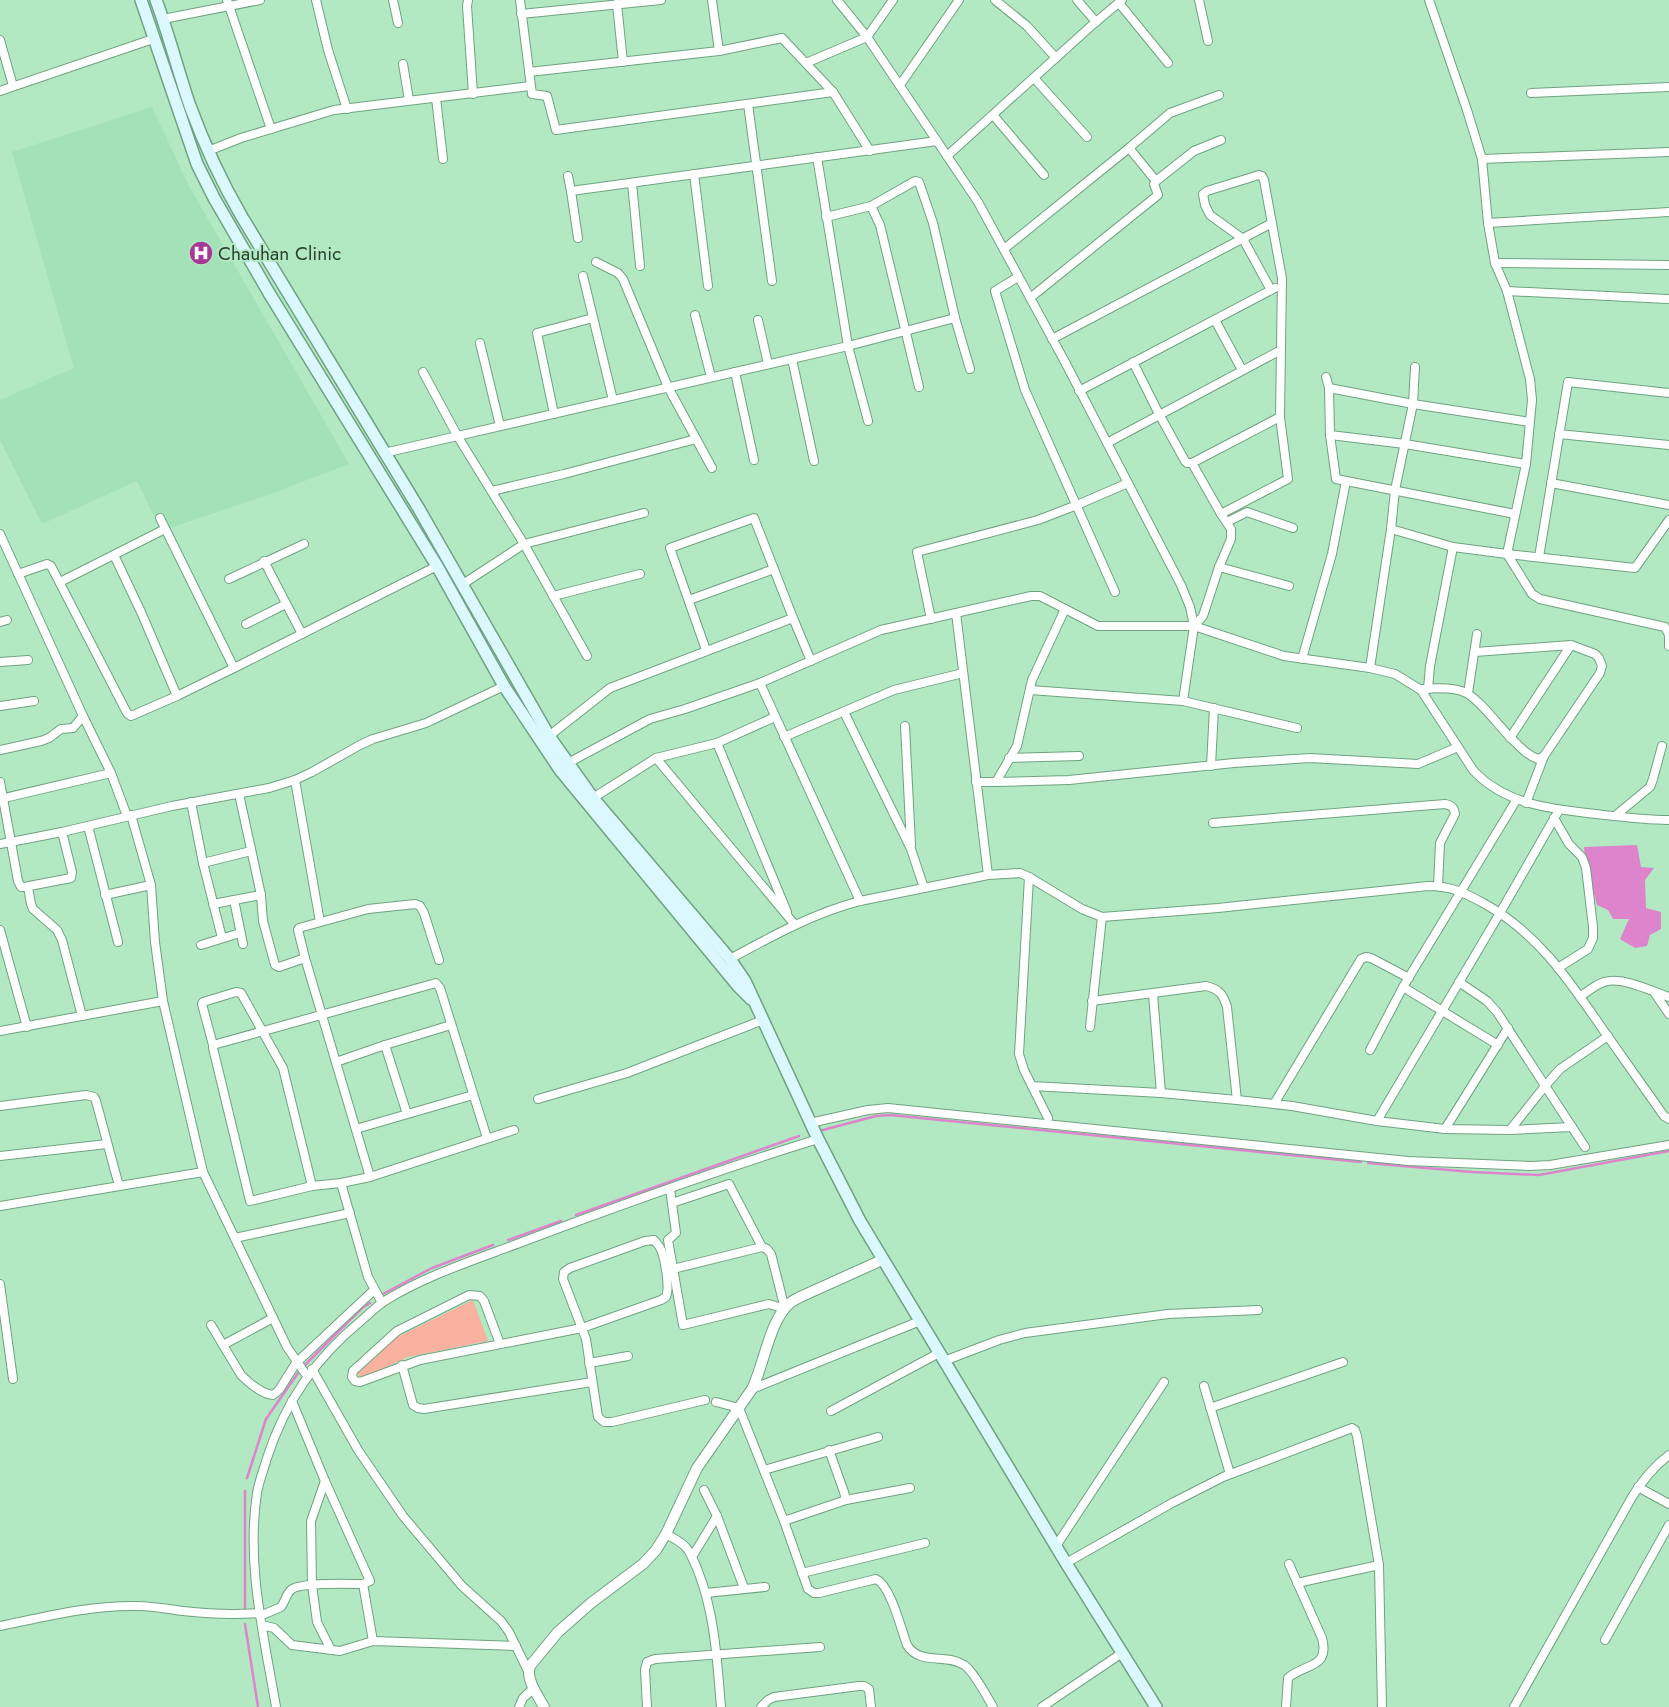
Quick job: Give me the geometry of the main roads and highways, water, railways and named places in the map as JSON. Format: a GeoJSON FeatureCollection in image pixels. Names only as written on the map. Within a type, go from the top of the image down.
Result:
{"type":"FeatureCollection","features":[{"type":"Feature","properties":{"kind":"main road"},"geometry":{"type":"LineString","coordinates":[[141,0],[197,164],[214,198],[269,293],[437,566],[504,686],[541,743],[586,803],[738,986],[756,1004]]}},
{"type":"Feature","properties":{"kind":"main road"},"geometry":{"type":"LineString","coordinates":[[156,0],[190,106],[224,186],[242,217],[463,584],[549,736],[593,798],[730,959],[746,981],[810,1123],[841,1186],[882,1260],[1156,1707]]}},
{"type":"Feature","properties":{"kind":"waterway"},"geometry":{"type":"LineString","coordinates":[[819,1131],[876,1116],[890,1115],[1361,1162]]}},
{"type":"Feature","properties":{"kind":"waterway"},"geometry":{"type":"LineString","coordinates":[[576,1215],[799,1136]]}},
{"type":"Feature","properties":{"kind":"waterway"},"geometry":{"type":"LineString","coordinates":[[1368,1163],[1472,1172],[1539,1175],[1669,1151]]}},
{"type":"Feature","properties":{"kind":"waterway"},"geometry":{"type":"LineString","coordinates":[[508,1240],[561,1221]]}},
{"type":"Feature","properties":{"kind":"waterway"},"geometry":{"type":"LineString","coordinates":[[381,1295],[432,1268],[493,1245]]}},
{"type":"Feature","properties":{"kind":"waterway"},"geometry":{"type":"LineString","coordinates":[[305,1365],[362,1308],[370,1303]]}},
{"type":"Feature","properties":{"kind":"waterway"},"geometry":{"type":"LineString","coordinates":[[247,1478],[266,1419],[298,1373]]}},
{"type":"Feature","properties":{"kind":"waterway"},"geometry":{"type":"LineString","coordinates":[[245,1491],[245,1609]]}},
{"type":"Feature","properties":{"kind":"waterway"},"geometry":{"type":"LineString","coordinates":[[245,1624],[258,1707]]}},
{"type":"Feature","properties":{"kind":"place","name":"Chauhan Clinic"},"geometry":{"type":"Point","coordinates":[201,253]}}]}
